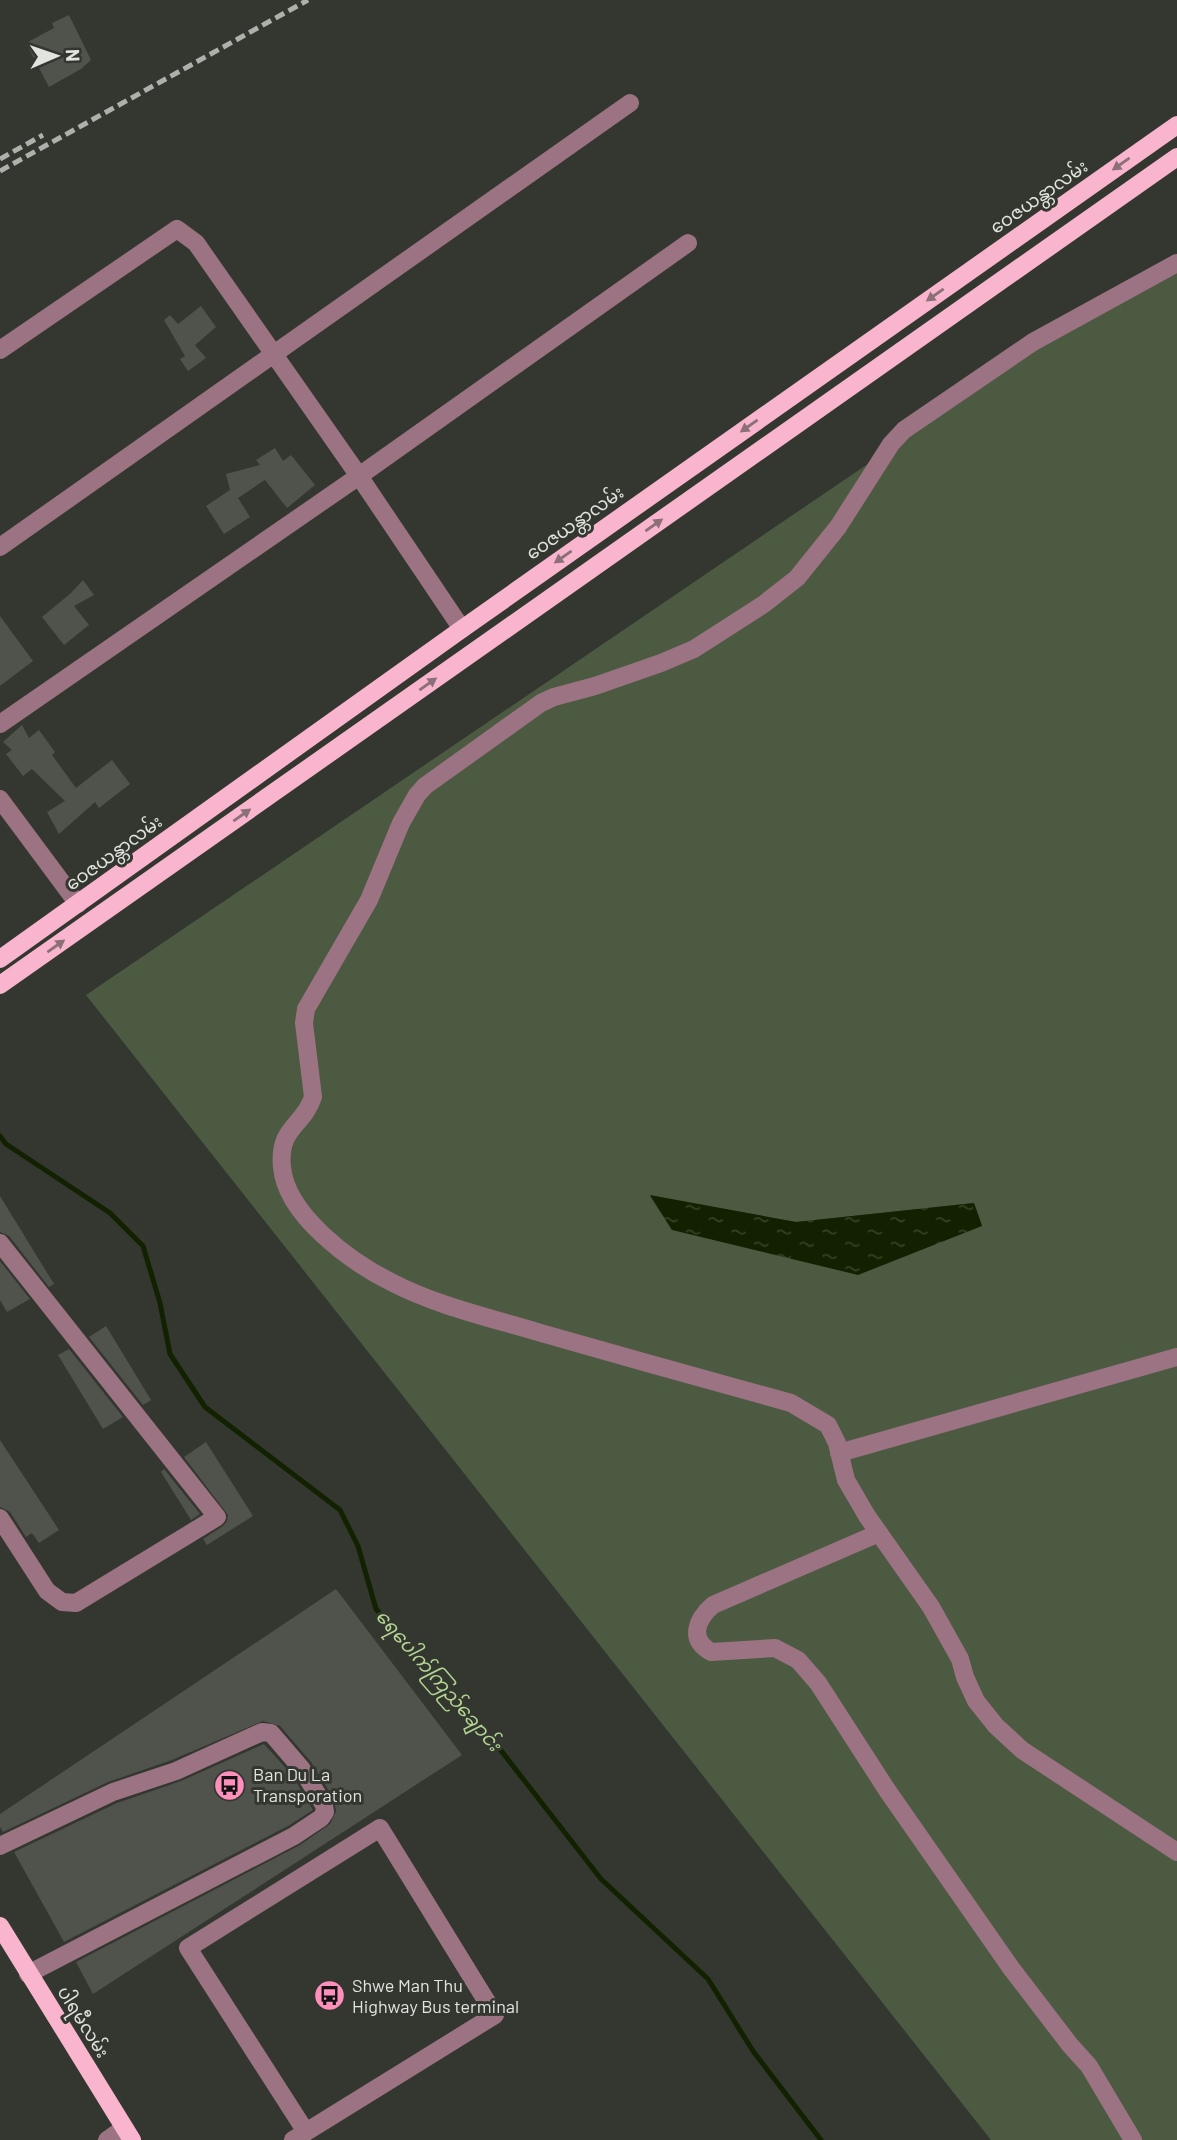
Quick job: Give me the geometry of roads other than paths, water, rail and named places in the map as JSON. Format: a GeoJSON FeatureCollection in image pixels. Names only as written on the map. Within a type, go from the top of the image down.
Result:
{"type":"FeatureCollection","features":[{"type":"Feature","properties":{"kind":"main road","name":"ဝေဇယန္တာလမ်း"},"geometry":{"type":"LineString","coordinates":[[0,959],[462,629],[1177,125]]}},
{"type":"Feature","properties":{"kind":"main road"},"geometry":{"type":"LineString","coordinates":[[0,985],[1177,157]]}},
{"type":"Feature","properties":{"kind":"main road","name":"ပါရမီလမ်း"},"geometry":{"type":"LineString","coordinates":[[0,1926],[128,2134]]}},
{"type":"Feature","properties":{"kind":"street"},"geometry":{"type":"LineString","coordinates":[[0,547],[630,103]]}},
{"type":"Feature","properties":{"kind":"street"},"geometry":{"type":"LineString","coordinates":[[0,349],[177,229],[196,243],[462,629]]}},
{"type":"Feature","properties":{"kind":"street"},"geometry":{"type":"LineString","coordinates":[[0,724],[359,476],[688,243]]}},
{"type":"Feature","properties":{"kind":"street"},"geometry":{"type":"LineString","coordinates":[[1177,262],[1032,342],[904,430],[891,444],[822,548],[797,578],[764,604],[694,649],[595,687],[541,703],[425,786],[410,805],[369,900],[306,1009],[304,1023],[313,1097],[310,1105],[284,1138],[282,1169],[285,1184],[307,1218],[347,1256],[391,1283],[435,1301],[791,1403],[828,1425],[837,1443],[846,1480],[879,1533],[932,1607],[960,1659],[976,1701],[996,1726],[1022,1750],[1177,1852]]}},
{"type":"Feature","properties":{"kind":"street"},"geometry":{"type":"LineString","coordinates":[[0,799],[78,904]]}},
{"type":"Feature","properties":{"kind":"street"},"geometry":{"type":"LineString","coordinates":[[0,1243],[217,1517],[76,1603],[62,1602],[47,1591],[0,1519]]}},
{"type":"Feature","properties":{"kind":"street"},"geometry":{"type":"LineString","coordinates":[[839,1454],[1177,1357]]}},
{"type":"Feature","properties":{"kind":"street"},"geometry":{"type":"LineString","coordinates":[[879,1533],[713,1605],[702,1615],[697,1625],[697,1633],[707,1651],[711,1652],[775,1648],[798,1660],[818,1683],[887,1790],[1011,1968],[1089,2066],[1133,2140]]}},
{"type":"Feature","properties":{"kind":"street"},"geometry":{"type":"LineString","coordinates":[[0,1846],[113,1793],[176,1772],[262,1732],[271,1733],[300,1768],[324,1805],[325,1812],[321,1818],[294,1836],[28,1974]]}},
{"type":"Feature","properties":{"kind":"street"},"geometry":{"type":"LineString","coordinates":[[380,1828],[495,2015],[300,2136],[188,1948],[380,1828]]}},
{"type":"Feature","properties":{"kind":"street"},"geometry":{"type":"LineString","coordinates":[[107,2140],[128,2134]]}},
{"type":"Feature","properties":{"kind":"water"},"geometry":{"type":"Polygon","coordinates":[[[650,1195],[796,1222],[974,1203],[982,1226],[858,1275],[672,1230],[650,1195]]]}},
{"type":"Feature","properties":{"kind":"waterway","name":"ရေပေါက်ကြည်ချောင်း"},"geometry":{"type":"LineString","coordinates":[[0,1136],[6,1144],[110,1213],[143,1246],[160,1303],[170,1354],[205,1407],[340,1510],[358,1546],[376,1609],[499,1748],[601,1879],[708,1979],[753,2051],[821,2140]]}},
{"type":"Feature","properties":{"kind":"railway"},"geometry":{"type":"LineString","coordinates":[[0,171],[308,0]]}},
{"type":"Feature","properties":{"kind":"railway"},"geometry":{"type":"LineString","coordinates":[[0,159],[43,135]]}},
{"type":"Feature","properties":{"kind":"place","name":"Ban Du La Transporation"},"geometry":{"type":"Point","coordinates":[230,1785]}},
{"type":"Feature","properties":{"kind":"place","name":"Shwe Man Thu Highway Bus terminal"},"geometry":{"type":"Point","coordinates":[329,1996]}}]}
